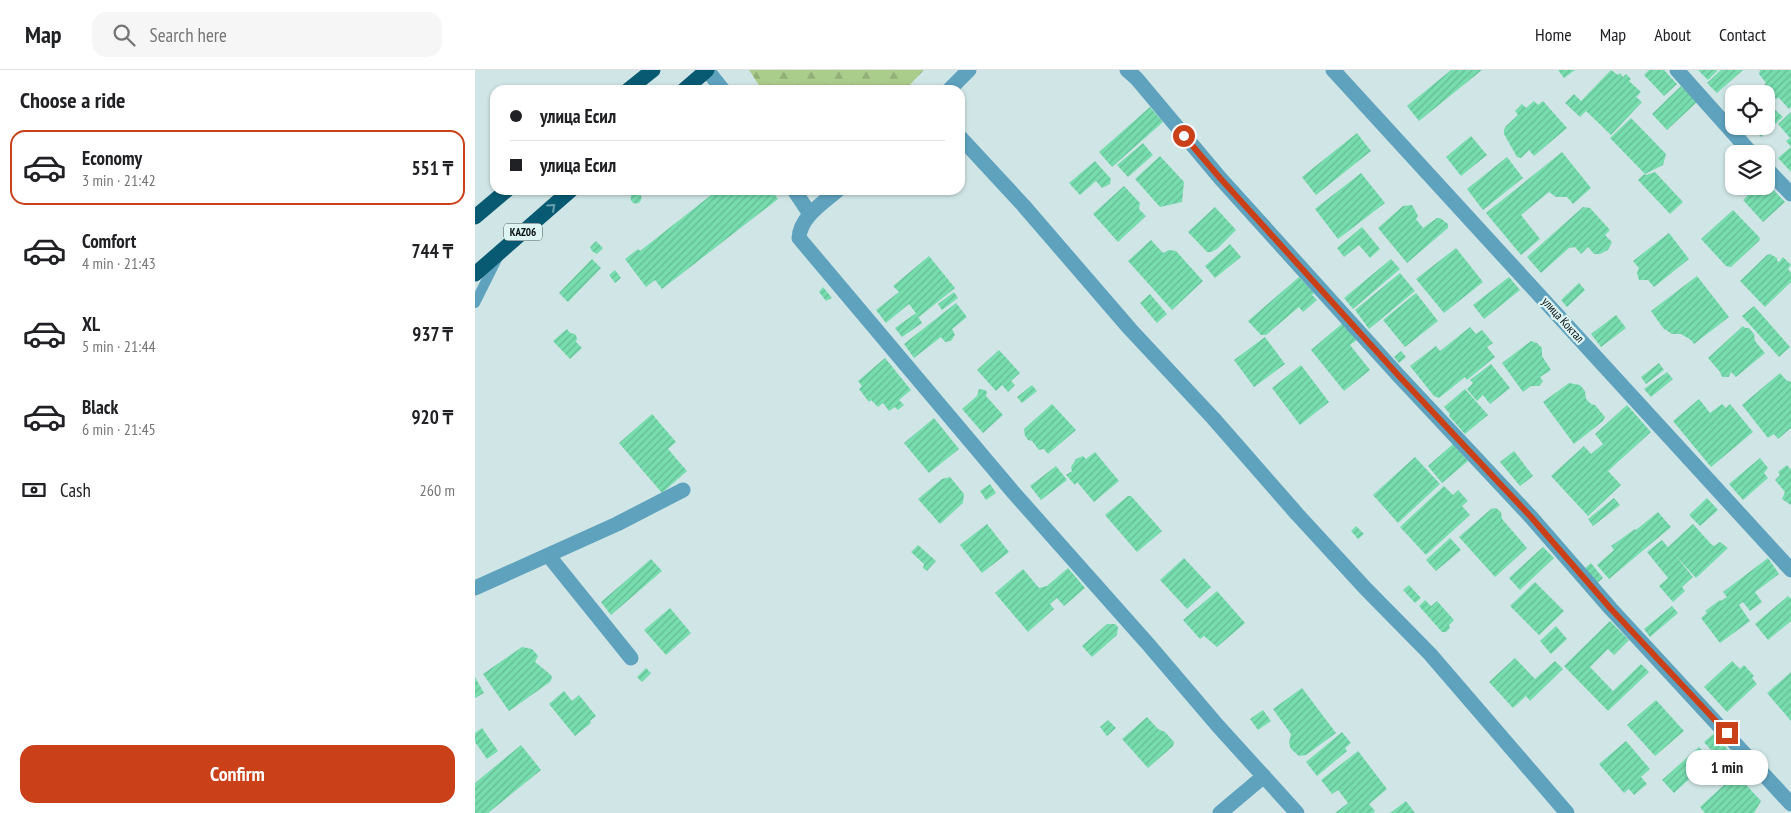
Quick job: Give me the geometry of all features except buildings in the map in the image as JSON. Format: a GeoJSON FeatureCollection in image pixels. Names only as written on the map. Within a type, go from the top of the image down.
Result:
{"type":"FeatureCollection","features":[{"type":"Feature","properties":{"kind":"highway"},"geometry":{"type":"LineString","coordinates":[[634,85],[653,70]]}},
{"type":"Feature","properties":{"kind":"highway"},"geometry":{"type":"LineString","coordinates":[[690,85],[707,70]]}},
{"type":"Feature","properties":{"kind":"highway"},"geometry":{"type":"LineString","coordinates":[[475,217],[501,195]]}},
{"type":"Feature","properties":{"kind":"highway","name":"KАZ06"},"geometry":{"type":"LineString","coordinates":[[475,274],[565,195]]}},
{"type":"Feature","properties":{"kind":"street"},"geometry":{"type":"LineString","coordinates":[[707,70],[719,85]]}},
{"type":"Feature","properties":{"kind":"street"},"geometry":{"type":"LineString","coordinates":[[954,85],[969,70]]}},
{"type":"Feature","properties":{"kind":"street"},"geometry":{"type":"LineString","coordinates":[[1127,70],[1137,79],[1220,178],[1398,375],[1531,517],[1611,609],[1791,804]]}},
{"type":"Feature","properties":{"kind":"street","name":"улица Коктал"},"geometry":{"type":"LineString","coordinates":[[1333,70],[1791,570]]}},
{"type":"Feature","properties":{"kind":"street"},"geometry":{"type":"LineString","coordinates":[[1677,70],[1744,145]]}},
{"type":"Feature","properties":{"kind":"street"},"geometry":{"type":"LineString","coordinates":[[965,142],[1023,205],[1130,329],[1213,418],[1297,514],[1366,589],[1430,654],[1564,811]]}},
{"type":"Feature","properties":{"kind":"street"},"geometry":{"type":"LineString","coordinates":[[1775,177],[1791,194]]}},
{"type":"Feature","properties":{"kind":"street"},"geometry":{"type":"LineString","coordinates":[[798,195],[811,214]]}},
{"type":"Feature","properties":{"kind":"street"},"geometry":{"type":"LineString","coordinates":[[832,195],[811,214],[800,228],[799,238],[1013,492],[1148,644],[1217,726],[1297,813]]}},
{"type":"Feature","properties":{"kind":"street"},"geometry":{"type":"LineString","coordinates":[[475,588],[617,524],[683,490]]}},
{"type":"Feature","properties":{"kind":"street"},"geometry":{"type":"LineString","coordinates":[[547,555],[631,658]]}},
{"type":"Feature","properties":{"kind":"street"},"geometry":{"type":"LineString","coordinates":[[1220,813],[1264,776]]}},
{"type":"Feature","properties":{"kind":"lane"},"geometry":{"type":"LineString","coordinates":[[475,303],[501,252]]}},
{"type":"Feature","properties":{"kind":"green space"},"geometry":{"type":"Polygon","coordinates":[[[749,70],[924,70],[910,85],[759,85],[749,70]]]}},
{"type":"Feature","properties":{"kind":"route"},"geometry":{"type":"LineString","coordinates":[[1184,136],[1398,375],[1531,517],[1611,609],[1727,733]]}}]}
